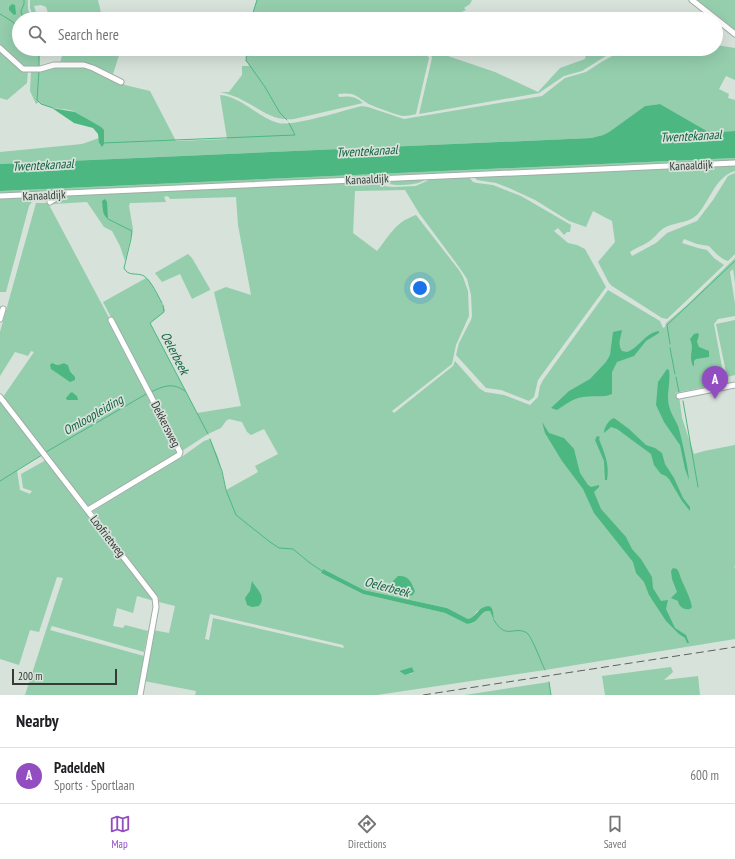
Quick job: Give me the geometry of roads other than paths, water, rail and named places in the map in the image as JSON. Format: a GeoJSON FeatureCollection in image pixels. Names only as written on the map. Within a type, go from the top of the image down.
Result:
{"type":"FeatureCollection","features":[{"type":"Feature","properties":{"kind":"street"},"geometry":{"type":"LineString","coordinates":[[692,0],[707,12]]}},
{"type":"Feature","properties":{"kind":"street"},"geometry":{"type":"LineString","coordinates":[[723,25],[735,34]]}},
{"type":"Feature","properties":{"kind":"street"},"geometry":{"type":"LineString","coordinates":[[0,48],[23,69],[40,69],[54,65],[84,65],[121,82]]}},
{"type":"Feature","properties":{"kind":"street","name":"Kanaaldijk"},"geometry":{"type":"LineString","coordinates":[[0,196],[735,163]]}},
{"type":"Feature","properties":{"kind":"street"},"geometry":{"type":"LineString","coordinates":[[45,195],[49,201],[63,194]]}},
{"type":"Feature","properties":{"kind":"street"},"geometry":{"type":"LineString","coordinates":[[0,319],[3,309]]}},
{"type":"Feature","properties":{"kind":"street","name":"Dekkersweg"},"geometry":{"type":"LineString","coordinates":[[88,510],[179,456],[180,452],[111,320]]}},
{"type":"Feature","properties":{"kind":"street"},"geometry":{"type":"LineString","coordinates":[[679,396],[735,385]]}},
{"type":"Feature","properties":{"kind":"street","name":"Loofrietweg"},"geometry":{"type":"LineString","coordinates":[[0,397],[156,600],[140,695]]}},
{"type":"Feature","properties":{"kind":"water"},"geometry":{"type":"Polygon","coordinates":[[[12,4],[15,5],[16,12],[12,13],[9,10],[9,7],[12,4]]]}},
{"type":"Feature","properties":{"kind":"water","name":"Twentekanaal"},"geometry":{"type":"Polygon","coordinates":[[[660,104],[707,131],[735,131],[735,158],[0,191],[0,164],[591,138],[609,132],[645,106],[660,104]]]}},
{"type":"Feature","properties":{"kind":"water"},"geometry":{"type":"Polygon","coordinates":[[[52,108],[75,112],[101,127],[104,130],[104,144],[102,147],[99,143],[98,134],[93,128],[74,123],[52,108]]]}},
{"type":"Feature","properties":{"kind":"water"},"geometry":{"type":"Polygon","coordinates":[[[105,199],[107,202],[108,219],[103,209],[102,201],[105,199]]]}},
{"type":"Feature","properties":{"kind":"water"},"geometry":{"type":"Polygon","coordinates":[[[622,330],[620,346],[622,351],[627,352],[636,347],[650,334],[659,331],[659,333],[646,341],[634,356],[617,362],[612,372],[612,394],[605,396],[587,396],[569,402],[557,410],[551,408],[569,391],[590,379],[606,362],[610,355],[613,332],[622,330]]]}},
{"type":"Feature","properties":{"kind":"water"},"geometry":{"type":"Polygon","coordinates":[[[698,333],[699,335],[697,342],[699,347],[709,351],[709,357],[696,359],[693,366],[691,358],[692,346],[690,339],[694,334],[698,333]]]}},
{"type":"Feature","properties":{"kind":"water"},"geometry":{"type":"Polygon","coordinates":[[[52,363],[58,365],[64,363],[68,365],[70,371],[75,377],[75,380],[70,382],[51,369],[50,365],[52,363]]]}},
{"type":"Feature","properties":{"kind":"water"},"geometry":{"type":"Polygon","coordinates":[[[667,369],[669,370],[669,406],[678,426],[689,480],[680,445],[664,422],[656,405],[658,382],[667,369]]]}},
{"type":"Feature","properties":{"kind":"water"},"geometry":{"type":"Polygon","coordinates":[[[72,392],[77,396],[78,400],[67,400],[66,398],[72,392]]]}},
{"type":"Feature","properties":{"kind":"water"},"geometry":{"type":"Polygon","coordinates":[[[614,418],[629,429],[646,445],[655,448],[662,453],[665,464],[674,478],[683,498],[690,507],[690,511],[682,501],[669,479],[661,474],[654,465],[651,454],[617,429],[611,427],[604,433],[607,424],[614,418]]]}},
{"type":"Feature","properties":{"kind":"water"},"geometry":{"type":"Polygon","coordinates":[[[542,422],[549,433],[564,438],[574,449],[580,473],[588,485],[591,487],[599,485],[594,492],[601,509],[626,537],[632,549],[641,559],[652,577],[653,588],[661,601],[668,600],[666,609],[675,628],[686,635],[689,643],[687,643],[685,638],[666,621],[649,595],[644,582],[636,573],[633,562],[594,513],[583,489],[562,461],[545,433],[542,422]]]}},
{"type":"Feature","properties":{"kind":"water"},"geometry":{"type":"Polygon","coordinates":[[[597,436],[600,437],[599,439],[606,459],[608,469],[607,480],[605,480],[604,461],[595,440],[597,436]]]}},
{"type":"Feature","properties":{"kind":"water"},"geometry":{"type":"Polygon","coordinates":[[[673,568],[678,570],[688,594],[692,607],[690,609],[682,608],[678,601],[671,598],[677,592],[672,579],[671,571],[673,568]]]}},
{"type":"Feature","properties":{"kind":"water"},"geometry":{"type":"Polygon","coordinates":[[[323,569],[364,590],[447,608],[468,619],[482,608],[489,606],[493,610],[494,621],[490,611],[486,611],[473,623],[467,624],[445,613],[363,594],[321,573],[323,569]]]}},
{"type":"Feature","properties":{"kind":"water"},"geometry":{"type":"Polygon","coordinates":[[[398,576],[405,577],[409,580],[415,591],[413,595],[409,596],[400,588],[393,586],[393,581],[398,576]]]}},
{"type":"Feature","properties":{"kind":"water"},"geometry":{"type":"Polygon","coordinates":[[[252,581],[262,599],[259,606],[252,607],[247,605],[245,598],[250,591],[252,581]]]}},
{"type":"Feature","properties":{"kind":"water"},"geometry":{"type":"Polygon","coordinates":[[[412,667],[414,672],[405,675],[399,671],[412,667]]]}},
{"type":"Feature","properties":{"kind":"waterway"},"geometry":{"type":"LineString","coordinates":[[21,12],[24,0]]}},
{"type":"Feature","properties":{"kind":"waterway"},"geometry":{"type":"LineString","coordinates":[[253,12],[257,0]]}},
{"type":"Feature","properties":{"kind":"waterway","name":"Oelerbeek"},"geometry":{"type":"LineString","coordinates":[[0,14],[12,21]]}},
{"type":"Feature","properties":{"kind":"waterway","name":"Oelerbeek"},"geometry":{"type":"LineString","coordinates":[[39,56],[39,66]]}},
{"type":"Feature","properties":{"kind":"waterway"},"geometry":{"type":"LineString","coordinates":[[246,56],[246,61],[265,87],[280,113],[287,120]]}},
{"type":"Feature","properties":{"kind":"waterway","name":"Oelerbeek"},"geometry":{"type":"LineString","coordinates":[[39,71],[37,100],[41,104],[53,108]]}},
{"type":"Feature","properties":{"kind":"waterway"},"geometry":{"type":"LineString","coordinates":[[103,143],[295,135],[289,123]]}},
{"type":"Feature","properties":{"kind":"waterway","name":"Oelerbeek"},"geometry":{"type":"LineString","coordinates":[[108,219],[132,231],[124,268],[130,273],[144,276],[154,288],[162,303]]}},
{"type":"Feature","properties":{"kind":"waterway"},"geometry":{"type":"LineString","coordinates":[[670,344],[667,325],[735,261]]}},
{"type":"Feature","properties":{"kind":"waterway","name":"Oelerbeek"},"geometry":{"type":"LineString","coordinates":[[163,305],[164,312],[150,323],[208,434]]}},
{"type":"Feature","properties":{"kind":"waterway"},"geometry":{"type":"LineString","coordinates":[[670,348],[675,374]]}},
{"type":"Feature","properties":{"kind":"waterway"},"geometry":{"type":"LineString","coordinates":[[676,377],[679,392]]}},
{"type":"Feature","properties":{"kind":"waterway","name":"Omloopleiding"},"geometry":{"type":"LineString","coordinates":[[151,392],[168,386],[180,388],[185,391]]}},
{"type":"Feature","properties":{"kind":"waterway","name":"Omloopleiding"},"geometry":{"type":"LineString","coordinates":[[46,452],[148,393]]}},
{"type":"Feature","properties":{"kind":"waterway"},"geometry":{"type":"LineString","coordinates":[[683,401],[698,487]]}},
{"type":"Feature","properties":{"kind":"waterway","name":"Oelerbeek"},"geometry":{"type":"LineString","coordinates":[[210,439],[222,471],[226,490],[236,515],[279,548],[293,549],[322,571]]}},
{"type":"Feature","properties":{"kind":"waterway","name":"Omloopleiding"},"geometry":{"type":"LineString","coordinates":[[0,481],[42,455]]}},
{"type":"Feature","properties":{"kind":"waterway","name":"Oelerbeek"},"geometry":{"type":"LineString","coordinates":[[494,620],[502,630],[522,631],[527,633],[534,644],[545,670]]}},
{"type":"Feature","properties":{"kind":"waterway","name":"Oelerbeek"},"geometry":{"type":"LineString","coordinates":[[549,682],[551,695]]}},
{"type":"Feature","properties":{"kind":"railway"},"geometry":{"type":"LineString","coordinates":[[423,695],[735,647]]}},
{"type":"Feature","properties":{"kind":"place","name":"PadeldeN"},"geometry":{"type":"Point","coordinates":[715,399]}}]}
